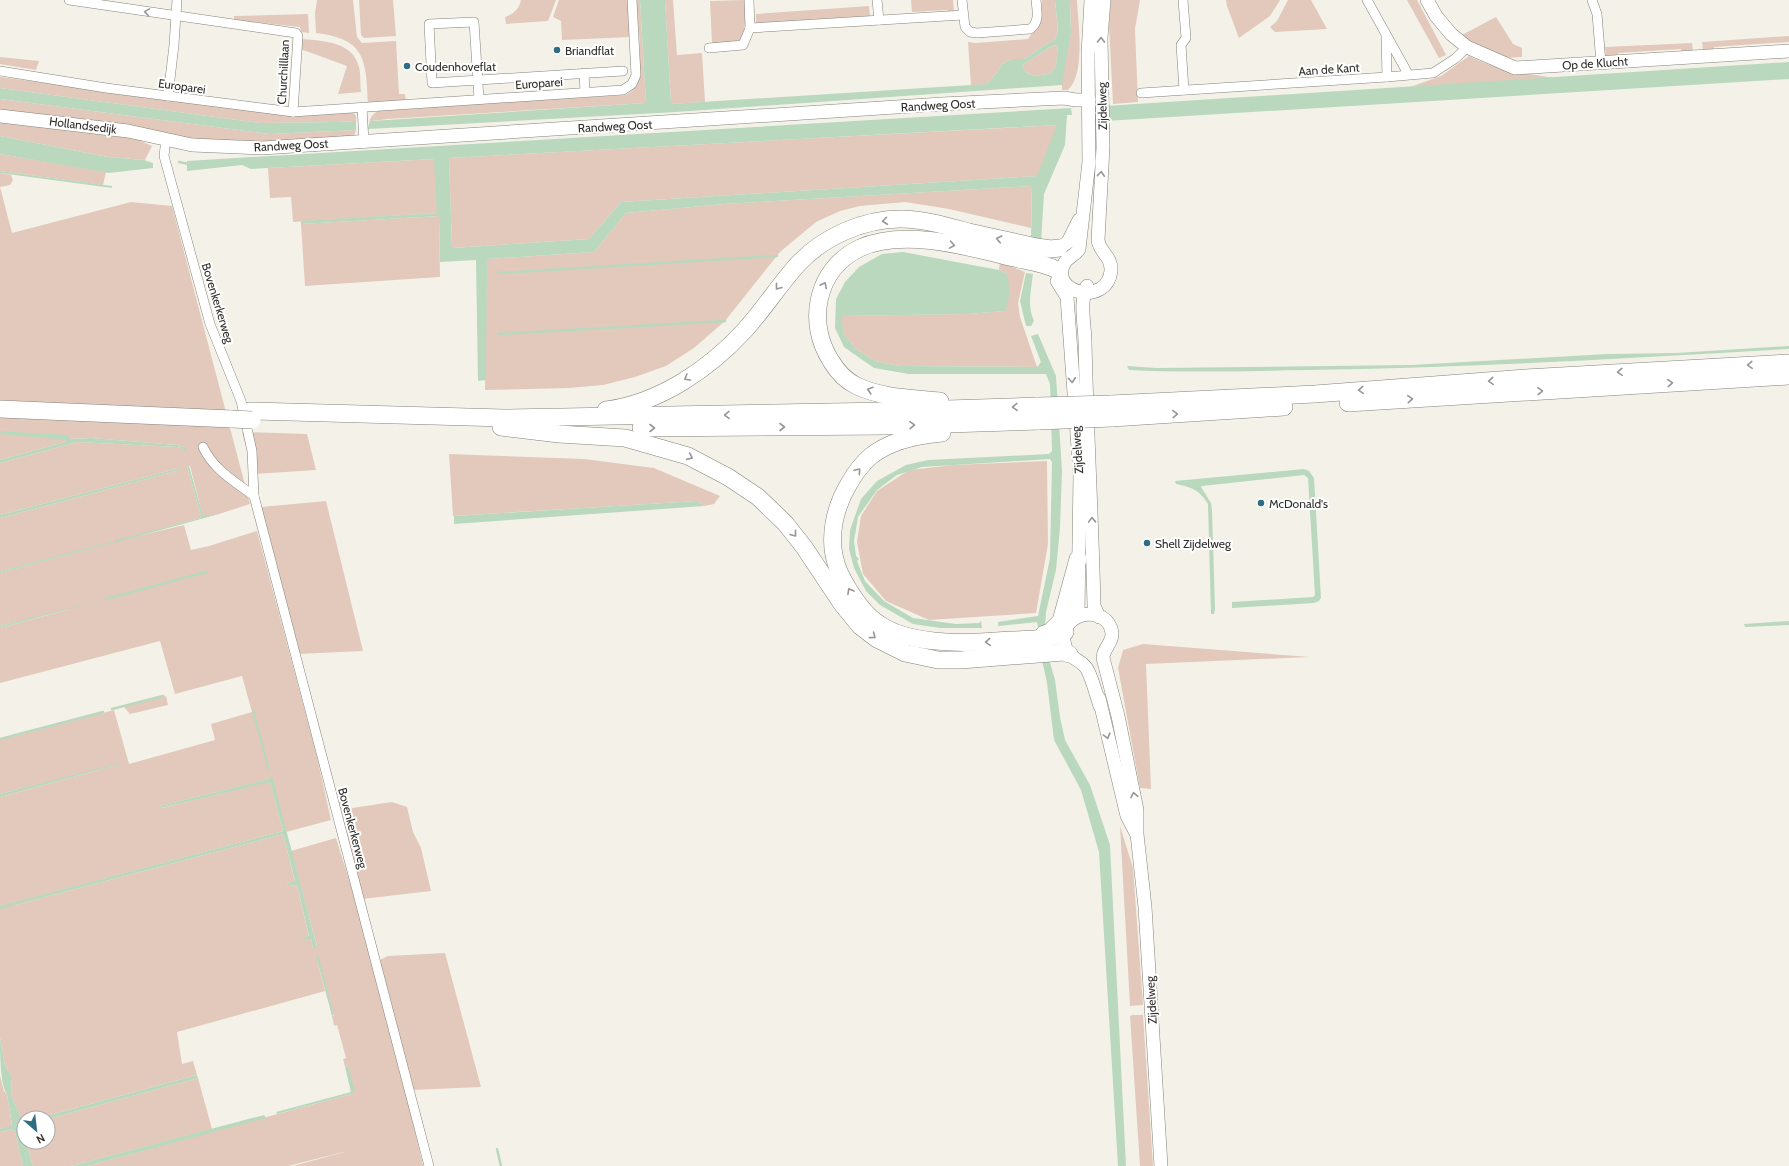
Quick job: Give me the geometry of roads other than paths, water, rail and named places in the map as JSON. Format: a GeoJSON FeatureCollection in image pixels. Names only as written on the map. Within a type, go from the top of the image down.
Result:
{"type":"FeatureCollection","features":[{"type":"Feature","properties":{"kind":"highway"},"geometry":{"type":"LineString","coordinates":[[503,422],[546,414],[612,409],[646,400],[676,385],[707,366],[728,348],[746,329],[799,263],[828,240],[848,230],[868,224],[886,220],[912,220],[945,226],[1051,249],[1063,261]]}},
{"type":"Feature","properties":{"kind":"highway"},"geometry":{"type":"LineString","coordinates":[[1038,414],[888,395],[856,386],[838,371],[824,350],[818,334],[817,312],[821,291],[832,271],[846,257],[872,243],[900,239],[928,241],[998,254],[1063,261]]}},
{"type":"Feature","properties":{"kind":"highway"},"geometry":{"type":"LineString","coordinates":[[1112,411],[1518,379],[1789,363]]}},
{"type":"Feature","properties":{"kind":"highway"},"geometry":{"type":"LineString","coordinates":[[0,402],[251,416],[503,422],[878,426],[1038,414],[1789,376]]}},
{"type":"Feature","properties":{"kind":"highway"},"geometry":{"type":"LineString","coordinates":[[503,422],[991,408]]}},
{"type":"Feature","properties":{"kind":"highway"},"geometry":{"type":"LineString","coordinates":[[0,409],[231,415]]}},
{"type":"Feature","properties":{"kind":"highway"},"geometry":{"type":"LineString","coordinates":[[1038,414],[990,430],[939,433],[895,442],[870,457],[855,474],[841,496],[835,515],[833,542],[836,566],[857,603],[879,625],[911,639],[986,642],[1027,638],[1045,638],[1059,635],[1068,645]]}},
{"type":"Feature","properties":{"kind":"highway"},"geometry":{"type":"LineString","coordinates":[[503,422],[560,434],[625,438],[688,456],[728,477],[758,498],[785,523],[804,547],[842,604],[860,626],[876,639],[905,653],[938,660],[961,660],[1017,654],[1036,649],[1068,645]]}},
{"type":"Feature","properties":{"kind":"highway"},"geometry":{"type":"LineString","coordinates":[[1027,638],[1050,632],[1061,621],[1086,559]]}},
{"type":"Feature","properties":{"kind":"main road","name":"Zijdelweg"},"geometry":{"type":"LineString","coordinates":[[1091,0],[1088,54],[1092,100],[1102,154],[1098,212],[1092,241],[1098,250]]}},
{"type":"Feature","properties":{"kind":"main road","name":"Zijdelweg"},"geometry":{"type":"LineString","coordinates":[[1063,261],[1083,211],[1089,162],[1092,100],[1101,38],[1104,0]]}},
{"type":"Feature","properties":{"kind":"main road","name":"Op de Klucht"},"geometry":{"type":"LineString","coordinates":[[1427,0],[1436,16],[1452,34],[1467,47],[1515,68],[1789,51]]}},
{"type":"Feature","properties":{"kind":"main road","name":"Randweg Oost"},"geometry":{"type":"LineString","coordinates":[[166,139],[192,145],[228,148],[262,148],[942,104],[1064,98],[1092,100]]}},
{"type":"Feature","properties":{"kind":"main road","name":"Hollandsedijk"},"geometry":{"type":"LineString","coordinates":[[0,116],[128,131],[166,139]]}},
{"type":"Feature","properties":{"kind":"main road","name":"Zijdelweg"},"geometry":{"type":"LineString","coordinates":[[1063,261],[1068,242],[1083,211]]}},
{"type":"Feature","properties":{"kind":"main road"},"geometry":{"type":"LineString","coordinates":[[1088,248],[1098,250],[1106,272],[1103,286],[1080,290],[1058,284],[1063,261],[1088,248]]}},
{"type":"Feature","properties":{"kind":"main road"},"geometry":{"type":"LineString","coordinates":[[1063,261],[1080,290]]}},
{"type":"Feature","properties":{"kind":"main road","name":"Zijdelweg"},"geometry":{"type":"LineString","coordinates":[[1080,616],[1078,613],[1086,559],[1090,472],[1085,388],[1085,341],[1080,290],[1066,297],[1086,559],[1094,606],[1101,614]]}},
{"type":"Feature","properties":{"kind":"main road"},"geometry":{"type":"LineString","coordinates":[[1101,614],[1114,619],[1114,628],[1118,642],[1106,656],[1085,661],[1072,658],[1068,645],[1071,621],[1080,616],[1101,614]]}},
{"type":"Feature","properties":{"kind":"main road","name":"Zijdelweg"},"geometry":{"type":"LineString","coordinates":[[1106,656],[1137,810],[1137,834],[1146,908],[1161,1166]]}},
{"type":"Feature","properties":{"kind":"main road","name":"Zijdelweg"},"geometry":{"type":"LineString","coordinates":[[1085,661],[1094,668],[1100,706],[1127,816],[1137,834]]}},
{"type":"Feature","properties":{"kind":"street"},"geometry":{"type":"LineString","coordinates":[[69,0],[177,17]]}},
{"type":"Feature","properties":{"kind":"street"},"geometry":{"type":"LineString","coordinates":[[168,96],[177,17],[177,0]]}},
{"type":"Feature","properties":{"kind":"street","name":"Europarei"},"geometry":{"type":"LineString","coordinates":[[0,71],[106,88],[293,112],[623,90],[632,84],[636,75],[632,0]]}},
{"type":"Feature","properties":{"kind":"street"},"geometry":{"type":"LineString","coordinates":[[709,48],[743,45],[750,28],[749,0]]}},
{"type":"Feature","properties":{"kind":"street"},"geometry":{"type":"LineString","coordinates":[[878,0],[879,20]]}},
{"type":"Feature","properties":{"kind":"street"},"geometry":{"type":"LineString","coordinates":[[962,0],[965,27],[970,32],[977,33],[1030,30],[1035,26],[1038,19],[1036,0]]}},
{"type":"Feature","properties":{"kind":"street"},"geometry":{"type":"LineString","coordinates":[[1183,0],[1186,38],[1181,45],[1184,90]]}},
{"type":"Feature","properties":{"kind":"street"},"geometry":{"type":"LineString","coordinates":[[1367,0],[1407,72]]}},
{"type":"Feature","properties":{"kind":"street"},"geometry":{"type":"LineString","coordinates":[[1592,0],[1597,14],[1601,62]]}},
{"type":"Feature","properties":{"kind":"street"},"geometry":{"type":"LineString","coordinates":[[750,28],[963,15]]}},
{"type":"Feature","properties":{"kind":"street","name":"Churchilllaan"},"geometry":{"type":"LineString","coordinates":[[177,17],[296,33],[298,36],[293,112]]}},
{"type":"Feature","properties":{"kind":"street"},"geometry":{"type":"LineString","coordinates":[[479,99],[478,80],[474,22],[429,24],[432,83],[478,80],[584,73],[623,71]]}},
{"type":"Feature","properties":{"kind":"street"},"geometry":{"type":"LineString","coordinates":[[1386,35],[1387,77]]}},
{"type":"Feature","properties":{"kind":"street","name":"Aan de Kant"},"geometry":{"type":"LineString","coordinates":[[1141,93],[1433,73],[1456,58],[1467,47]]}},
{"type":"Feature","properties":{"kind":"street"},"geometry":{"type":"LineString","coordinates":[[584,73],[585,92]]}},
{"type":"Feature","properties":{"kind":"street"},"geometry":{"type":"LineString","coordinates":[[362,108],[364,141]]}},
{"type":"Feature","properties":{"kind":"street","name":"Bovenkerkerweg"},"geometry":{"type":"LineString","coordinates":[[166,139],[164,156],[210,324],[241,401],[252,451],[254,496],[429,1166]]}},
{"type":"Feature","properties":{"kind":"street"},"geometry":{"type":"LineString","coordinates":[[203,447],[209,459],[220,472],[254,496]]}},
{"type":"Feature","properties":{"kind":"waterway"},"geometry":{"type":"LineString","coordinates":[[179,162],[189,164]]}},
{"type":"Feature","properties":{"kind":"waterway"},"geometry":{"type":"LineString","coordinates":[[498,273],[777,256]]}},
{"type":"Feature","properties":{"kind":"waterway"},"geometry":{"type":"LineString","coordinates":[[499,334],[725,321]]}},
{"type":"Feature","properties":{"kind":"waterway"},"geometry":{"type":"LineString","coordinates":[[106,599],[206,572]]}},
{"type":"Feature","properties":{"kind":"waterway"},"geometry":{"type":"LineString","coordinates":[[112,709],[163,696]]}},
{"type":"Feature","properties":{"kind":"waterway"},"geometry":{"type":"LineString","coordinates":[[0,739],[103,712]]}},
{"type":"Feature","properties":{"kind":"waterway"},"geometry":{"type":"LineString","coordinates":[[497,1149],[501,1166]]}},
{"type":"Feature","properties":{"kind":"place","name":"Briandflat"},"geometry":{"type":"Point","coordinates":[557,50]}},
{"type":"Feature","properties":{"kind":"place","name":"Coudenhoveflat"},"geometry":{"type":"Point","coordinates":[407,66]}},
{"type":"Feature","properties":{"kind":"place","name":"McDonald's"},"geometry":{"type":"Point","coordinates":[1261,503]}},
{"type":"Feature","properties":{"kind":"place","name":"Shell Zijdelweg"},"geometry":{"type":"Point","coordinates":[1147,543]}}]}
